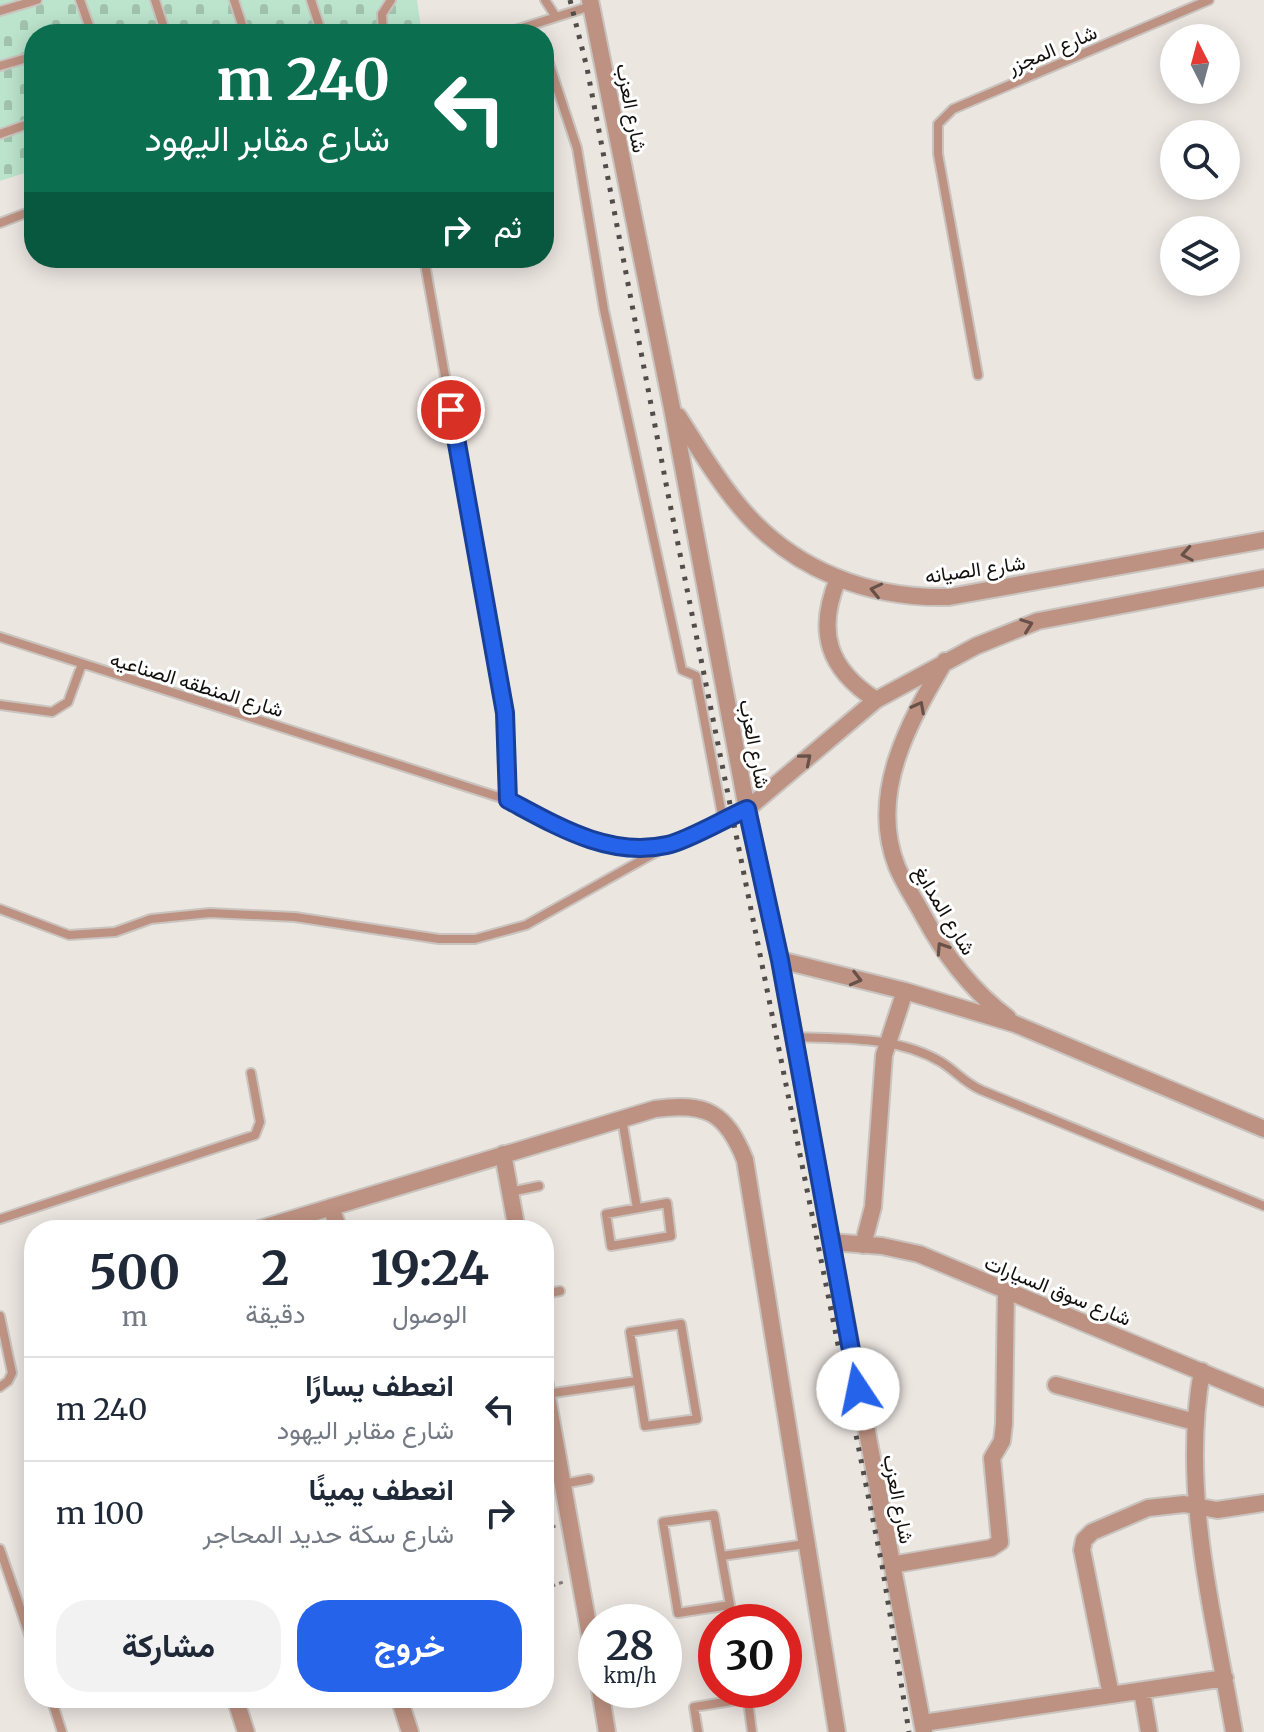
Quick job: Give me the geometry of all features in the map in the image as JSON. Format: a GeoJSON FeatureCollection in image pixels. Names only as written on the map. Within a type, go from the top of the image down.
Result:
{"type":"FeatureCollection","features":[{"type":"Feature","properties":{"kind":"street","name":"شارع العزب"},"geometry":{"type":"LineString","coordinates":[[590,3],[672,408],[747,809],[780,960],[923,1728]]}},
{"type":"Feature","properties":{"kind":"street","name":"شارع الصيانه"},"geometry":{"type":"LineString","coordinates":[[672,408],[725,487],[757,526],[795,557],[838,579],[881,592],[949,597],[1264,540]]}},
{"type":"Feature","properties":{"kind":"street"},"geometry":{"type":"LineString","coordinates":[[747,809],[876,700],[945,661],[1038,621],[1264,578]]}},
{"type":"Feature","properties":{"kind":"street"},"geometry":{"type":"LineString","coordinates":[[838,579],[828,601],[826,625],[830,648],[840,669],[856,687],[876,700]]}},
{"type":"Feature","properties":{"kind":"street","name":"شارع المدابغ"},"geometry":{"type":"LineString","coordinates":[[945,661],[911,721],[896,756],[889,794],[892,849],[897,867],[946,954],[979,994],[1015,1024]]}},
{"type":"Feature","properties":{"kind":"street","name":"شارع المدابغ"},"geometry":{"type":"LineString","coordinates":[[780,960],[905,991],[1015,1024],[1264,1129]]}},
{"type":"Feature","properties":{"kind":"street"},"geometry":{"type":"LineString","coordinates":[[863,1245],[873,1207],[884,1055],[905,991]]}},
{"type":"Feature","properties":{"kind":"street"},"geometry":{"type":"LineString","coordinates":[[289,1220],[655,1109],[684,1105],[712,1113],[734,1133],[745,1160],[837,1732]]}},
{"type":"Feature","properties":{"kind":"street"},"geometry":{"type":"LineString","coordinates":[[503,1154],[515,1220]]}},
{"type":"Feature","properties":{"kind":"street"},"geometry":{"type":"LineString","coordinates":[[331,1207],[336,1220]]}},
{"type":"Feature","properties":{"kind":"street","name":"شارع سوق السيارات"},"geometry":{"type":"LineString","coordinates":[[831,1242],[908,1251],[1264,1398]]}},
{"type":"Feature","properties":{"kind":"street"},"geometry":{"type":"LineString","coordinates":[[891,1565],[991,1548],[1000,1542],[992,1458],[1002,1441],[1004,1424],[1006,1290]]}},
{"type":"Feature","properties":{"kind":"street"},"geometry":{"type":"LineString","coordinates":[[1202,1371],[1193,1442],[1198,1508],[1234,1732]]}},
{"type":"Feature","properties":{"kind":"street"},"geometry":{"type":"LineString","coordinates":[[1056,1385],[1195,1422]]}},
{"type":"Feature","properties":{"kind":"street"},"geometry":{"type":"LineString","coordinates":[[554,1436],[584,1604]]}},
{"type":"Feature","properties":{"kind":"street"},"geometry":{"type":"LineString","coordinates":[[1111,1695],[1082,1550],[1084,1540],[1092,1532],[1148,1508],[1184,1504],[1217,1510],[1264,1503]]}},
{"type":"Feature","properties":{"kind":"street"},"geometry":{"type":"LineString","coordinates":[[923,1728],[1225,1678]]}},
{"type":"Feature","properties":{"kind":"street"},"geometry":{"type":"LineString","coordinates":[[1142,1691],[1149,1732]]}},
{"type":"Feature","properties":{"kind":"street"},"geometry":{"type":"LineString","coordinates":[[238,1708],[246,1732]]}},
{"type":"Feature","properties":{"kind":"street"},"geometry":{"type":"LineString","coordinates":[[402,1708],[409,1732]]}},
{"type":"Feature","properties":{"kind":"street"},"geometry":{"type":"LineString","coordinates":[[603,1708],[607,1732]]}},
{"type":"Feature","properties":{"kind":"lane"},"geometry":{"type":"LineString","coordinates":[[0,11],[37,0]]}},
{"type":"Feature","properties":{"kind":"lane"},"geometry":{"type":"LineString","coordinates":[[80,0],[88,24]]}},
{"type":"Feature","properties":{"kind":"lane"},"geometry":{"type":"LineString","coordinates":[[155,0],[163,24]]}},
{"type":"Feature","properties":{"kind":"lane"},"geometry":{"type":"LineString","coordinates":[[234,0],[242,24]]}},
{"type":"Feature","properties":{"kind":"lane"},"geometry":{"type":"LineString","coordinates":[[311,0],[319,24]]}},
{"type":"Feature","properties":{"kind":"lane"},"geometry":{"type":"LineString","coordinates":[[382,24],[382,14],[391,0]]}},
{"type":"Feature","properties":{"kind":"lane"},"geometry":{"type":"LineString","coordinates":[[545,0],[556,17]]}},
{"type":"Feature","properties":{"kind":"lane","name":"شارع المجزر"},"geometry":{"type":"LineString","coordinates":[[978,375],[938,154],[938,124],[953,109],[1209,0]]}},
{"type":"Feature","properties":{"kind":"lane"},"geometry":{"type":"LineString","coordinates":[[533,24],[590,3]]}},
{"type":"Feature","properties":{"kind":"lane"},"geometry":{"type":"LineString","coordinates":[[0,66],[24,59]]}},
{"type":"Feature","properties":{"kind":"lane"},"geometry":{"type":"LineString","coordinates":[[554,78],[577,148],[604,310],[675,640],[682,670],[696,676],[723,820]]}},
{"type":"Feature","properties":{"kind":"lane"},"geometry":{"type":"LineString","coordinates":[[0,134],[24,126]]}},
{"type":"Feature","properties":{"kind":"lane"},"geometry":{"type":"LineString","coordinates":[[0,223],[24,214]]}},
{"type":"Feature","properties":{"kind":"lane"},"geometry":{"type":"LineString","coordinates":[[426,268],[505,713],[508,800]]}},
{"type":"Feature","properties":{"kind":"lane","name":"شارع المنطقه الصناعيه"},"geometry":{"type":"LineString","coordinates":[[0,637],[508,800],[576,836],[608,845],[668,845]]}},
{"type":"Feature","properties":{"kind":"lane"},"geometry":{"type":"LineString","coordinates":[[0,705],[52,712],[68,702],[82,664]]}},
{"type":"Feature","properties":{"kind":"lane"},"geometry":{"type":"LineString","coordinates":[[0,909],[69,935],[115,932],[151,919],[183,914],[222,913],[295,917],[439,939],[475,939],[526,925],[668,845],[747,809]]}},
{"type":"Feature","properties":{"kind":"lane"},"geometry":{"type":"LineString","coordinates":[[794,1037],[888,1043],[917,1050],[941,1062],[959,1078],[981,1090],[1264,1206]]}},
{"type":"Feature","properties":{"kind":"lane"},"geometry":{"type":"LineString","coordinates":[[0,1219],[255,1135],[260,1122],[251,1073]]}},
{"type":"Feature","properties":{"kind":"lane"},"geometry":{"type":"LineString","coordinates":[[622,1119],[637,1208]]}},
{"type":"Feature","properties":{"kind":"lane"},"geometry":{"type":"LineString","coordinates":[[510,1192],[539,1186]]}},
{"type":"Feature","properties":{"kind":"lane"},"geometry":{"type":"LineString","coordinates":[[667,1203],[672,1235],[611,1246],[606,1214],[637,1208],[667,1203]]}},
{"type":"Feature","properties":{"kind":"lane"},"geometry":{"type":"LineString","coordinates":[[554,1292],[560,1291]]}},
{"type":"Feature","properties":{"kind":"lane"},"geometry":{"type":"LineString","coordinates":[[0,1316],[12,1373],[0,1387]]}},
{"type":"Feature","properties":{"kind":"lane"},"geometry":{"type":"LineString","coordinates":[[681,1324],[697,1419],[645,1426],[637,1381],[630,1332],[681,1324]]}},
{"type":"Feature","properties":{"kind":"lane"},"geometry":{"type":"LineString","coordinates":[[554,1386],[637,1381]]}},
{"type":"Feature","properties":{"kind":"lane"},"geometry":{"type":"LineString","coordinates":[[563,1484],[589,1479]]}},
{"type":"Feature","properties":{"kind":"lane"},"geometry":{"type":"LineString","coordinates":[[714,1515],[722,1556],[730,1605],[678,1613],[663,1522],[714,1515]]}},
{"type":"Feature","properties":{"kind":"lane"},"geometry":{"type":"LineString","coordinates":[[722,1556],[807,1544]]}},
{"type":"Feature","properties":{"kind":"lane"},"geometry":{"type":"LineString","coordinates":[[0,1549],[24,1620]]}},
{"type":"Feature","properties":{"kind":"lane"},"geometry":{"type":"LineString","coordinates":[[698,1732],[694,1707],[744,1699],[748,1701],[752,1732]]}},
{"type":"Feature","properties":{"kind":"lane"},"geometry":{"type":"LineString","coordinates":[[54,1708],[62,1732]]}},
{"type":"Feature","properties":{"kind":"path"},"geometry":{"type":"LineString","coordinates":[[554,1586],[579,1577]]}},
{"type":"Feature","properties":{"kind":"green space"},"geometry":{"type":"Polygon","coordinates":[[[0,0],[417,0],[420,24],[24,24],[24,173],[0,181],[0,0]]]}},
{"type":"Feature","properties":{"kind":"railway"},"geometry":{"type":"LineString","coordinates":[[570,0],[587,68],[668,494],[882,1565],[909,1732]]}},
{"type":"Feature","properties":{"kind":"route"},"geometry":{"type":"LineString","coordinates":[[451,410],[505,713],[508,800],[576,836],[608,845],[637,847],[668,845],[747,809],[780,960],[858,1389]]}}]}
